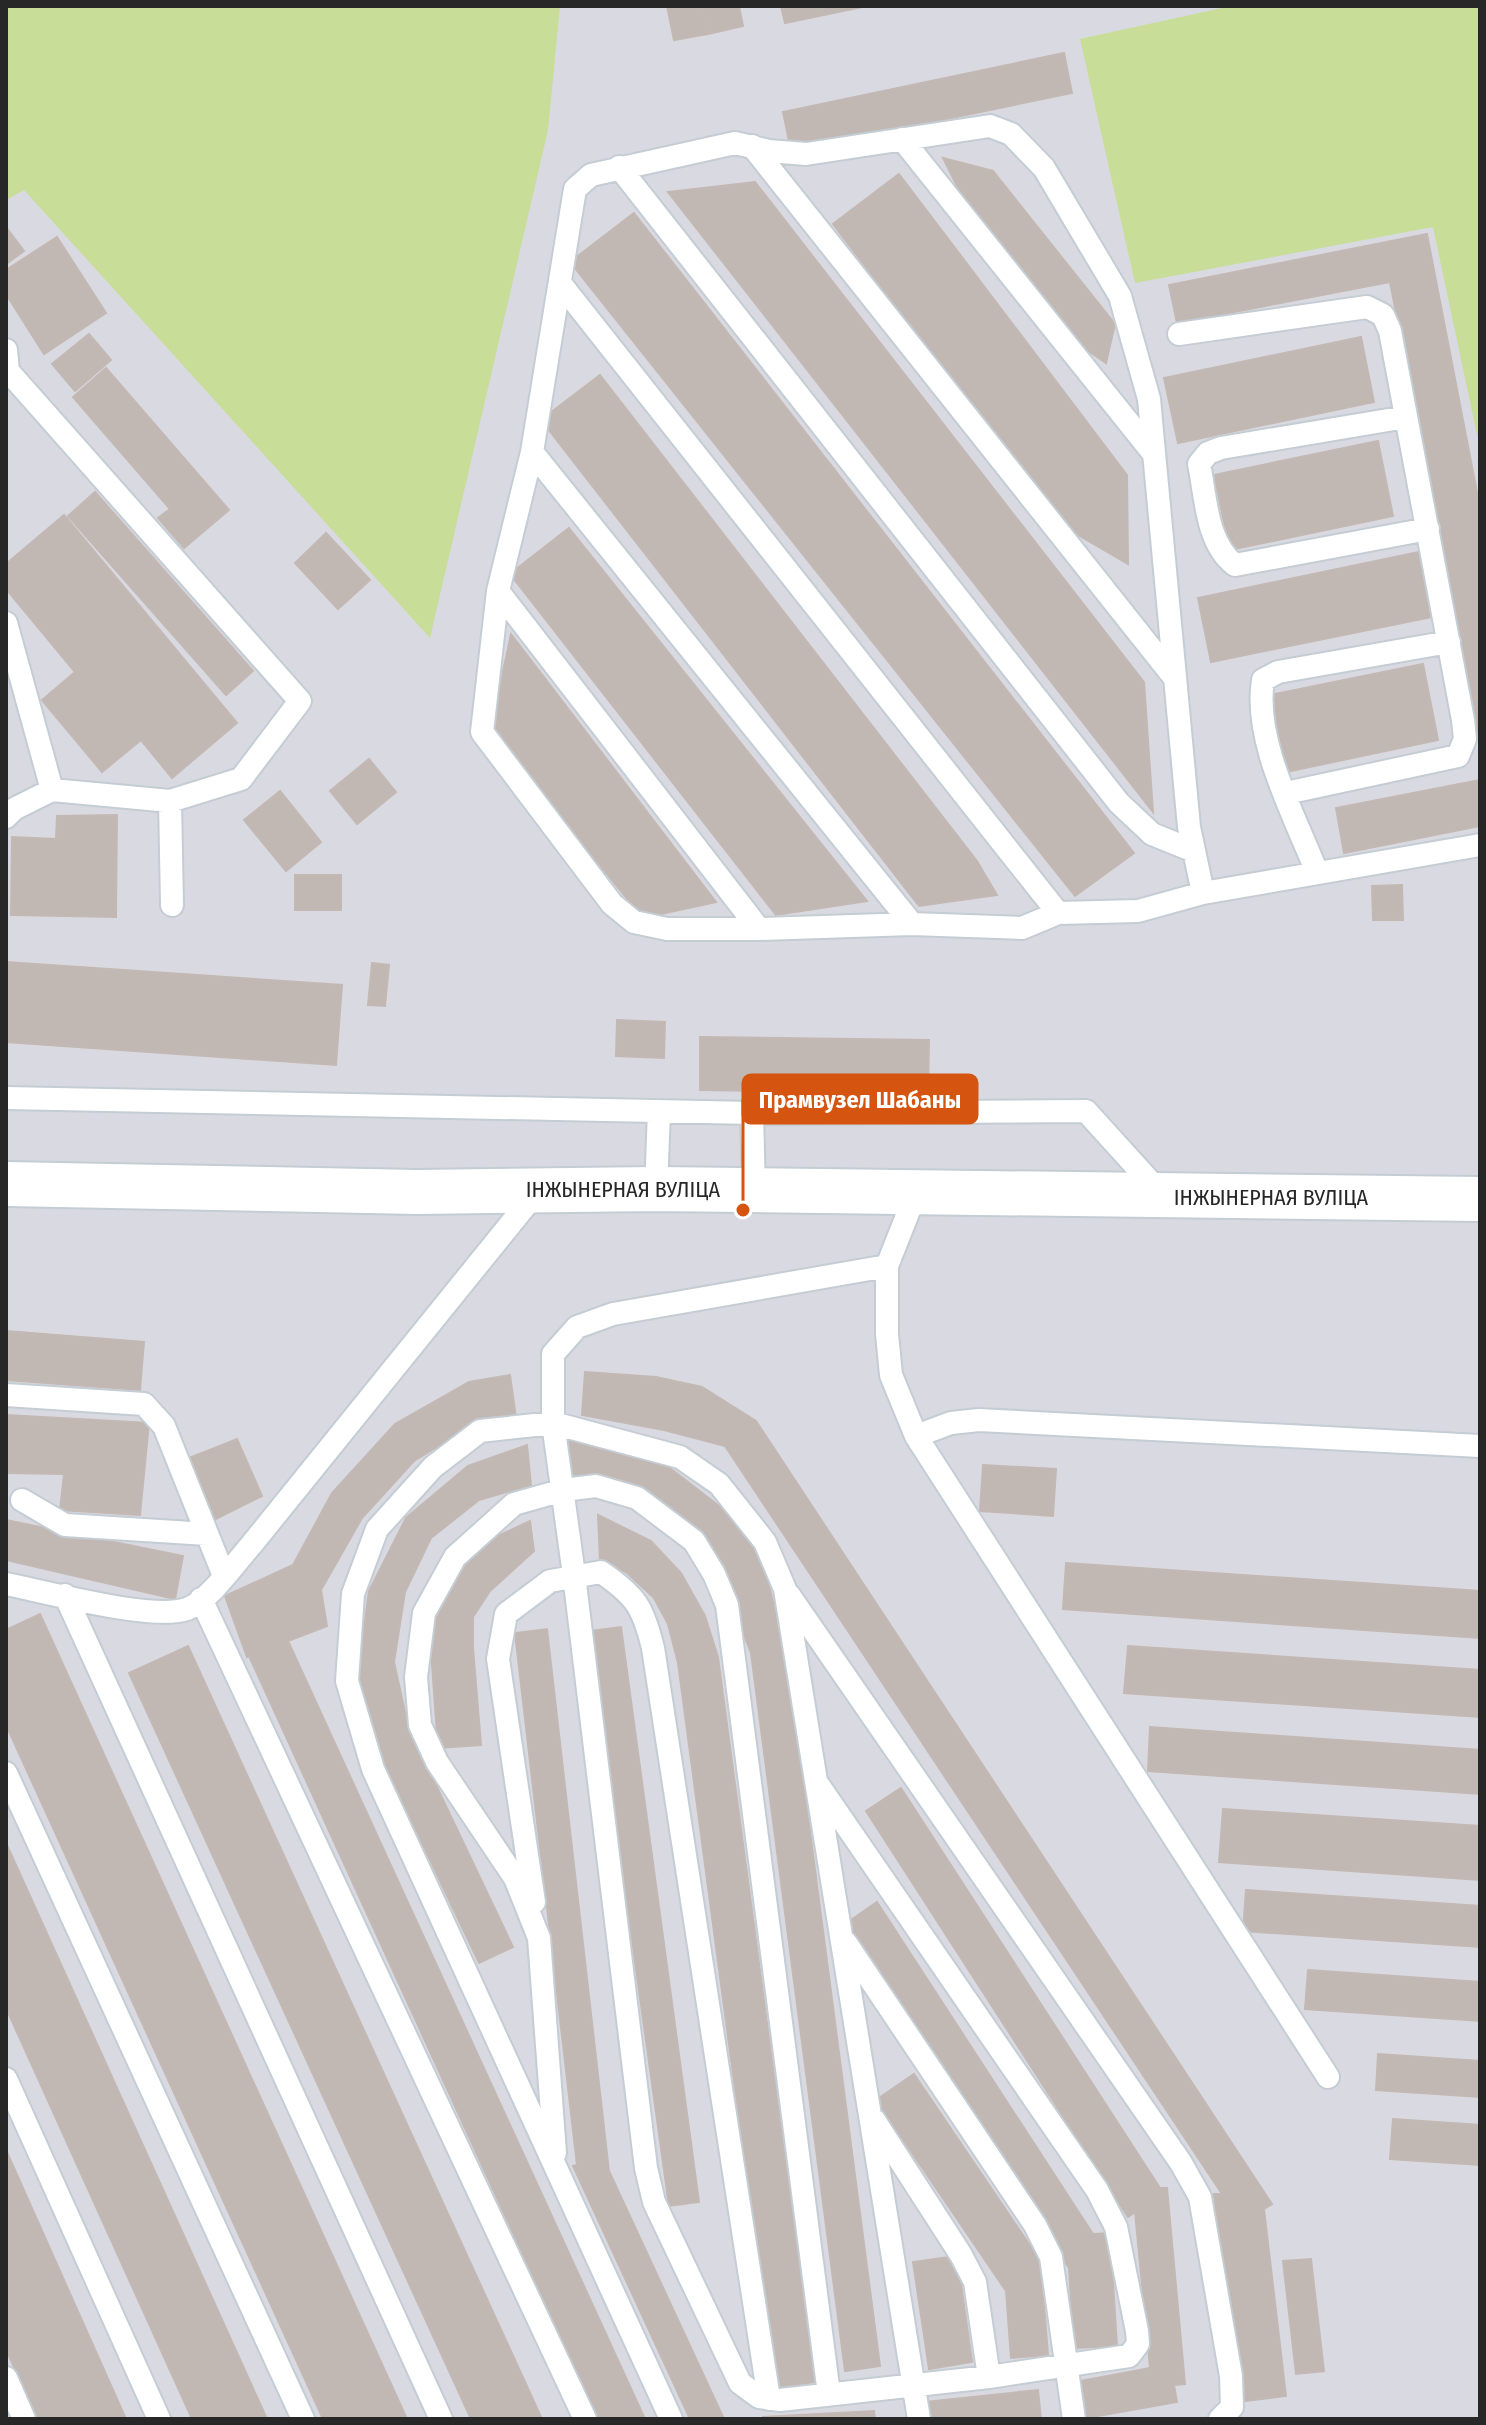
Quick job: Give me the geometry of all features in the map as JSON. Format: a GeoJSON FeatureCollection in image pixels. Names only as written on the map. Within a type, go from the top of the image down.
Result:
{"type":"FeatureCollection","features":[{"type":"Feature","properties":{"kind":"street","name":"ІНЖЫНЕРНАЯ ВУЛІЦА"},"geometry":{"type":"LineString","coordinates":[[6,1184],[417,1192],[656,1189],[1480,1199]]}},
{"type":"Feature","properties":{"kind":"lane"},"geometry":{"type":"LineString","coordinates":[[1203,893],[1189,827],[1149,399],[1120,296],[1044,168],[1011,134],[990,126],[806,154],[735,143],[591,175],[575,189],[532,452],[498,591],[482,732],[602,892],[634,922],[667,929],[912,924],[1022,928],[1058,913],[1138,911],[1203,893],[1480,845]]}},
{"type":"Feature","properties":{"kind":"lane"},"geometry":{"type":"LineString","coordinates":[[902,139],[1154,454]]}},
{"type":"Feature","properties":{"kind":"lane"},"geometry":{"type":"LineString","coordinates":[[752,146],[1174,677]]}},
{"type":"Feature","properties":{"kind":"lane"},"geometry":{"type":"LineString","coordinates":[[619,167],[1119,803],[1152,834],[1194,851]]}},
{"type":"Feature","properties":{"kind":"lane"},"geometry":{"type":"LineString","coordinates":[[560,283],[1058,913]]}},
{"type":"Feature","properties":{"kind":"lane"},"geometry":{"type":"LineString","coordinates":[[1179,334],[1367,307],[1383,315],[1390,331],[1465,739],[1458,756],[1286,793]]}},
{"type":"Feature","properties":{"kind":"lane"},"geometry":{"type":"LineString","coordinates":[[6,350],[8,371],[300,701],[241,779],[170,801],[52,790],[14,809],[6,817]]}},
{"type":"Feature","properties":{"kind":"lane"},"geometry":{"type":"LineString","coordinates":[[1406,417],[1221,448],[1208,453],[1199,464],[1216,544],[1235,565],[1428,529]]}},
{"type":"Feature","properties":{"kind":"lane"},"geometry":{"type":"LineString","coordinates":[[532,452],[912,924]]}},
{"type":"Feature","properties":{"kind":"lane"},"geometry":{"type":"LineString","coordinates":[[498,591],[759,929]]}},
{"type":"Feature","properties":{"kind":"lane"},"geometry":{"type":"LineString","coordinates":[[6,623],[52,790]]}},
{"type":"Feature","properties":{"kind":"lane"},"geometry":{"type":"LineString","coordinates":[[1317,873],[1262,727],[1260,698],[1263,680],[1278,672],[1449,642]]}},
{"type":"Feature","properties":{"kind":"lane"},"geometry":{"type":"LineString","coordinates":[[170,801],[172,905]]}},
{"type":"Feature","properties":{"kind":"lane"},"geometry":{"type":"LineString","coordinates":[[6,1098],[752,1113],[1086,1111],[1163,1196]]}},
{"type":"Feature","properties":{"kind":"lane"},"geometry":{"type":"LineString","coordinates":[[656,1189],[659,1111]]}},
{"type":"Feature","properties":{"kind":"lane"},"geometry":{"type":"LineString","coordinates":[[752,1113],[754,1190]]}},
{"type":"Feature","properties":{"kind":"lane"},"geometry":{"type":"LineString","coordinates":[[6,1584],[153,1613],[189,1609],[224,1576],[539,1189]]}},
{"type":"Feature","properties":{"kind":"lane"},"geometry":{"type":"LineString","coordinates":[[916,1193],[887,1266],[887,1334],[891,1375],[916,1436],[1328,2077]]}},
{"type":"Feature","properties":{"kind":"lane"},"geometry":{"type":"LineString","coordinates":[[817,1783],[1097,2190],[1116,2227],[1138,2344],[1129,2356],[989,2377],[780,2400],[759,2397],[740,2383],[654,2202],[646,2168],[553,1423],[553,1354],[577,1327],[613,1314],[887,1266]]}},
{"type":"Feature","properties":{"kind":"lane"},"geometry":{"type":"LineString","coordinates":[[6,1395],[144,1404],[164,1426],[224,1576]]}},
{"type":"Feature","properties":{"kind":"lane"},"geometry":{"type":"LineString","coordinates":[[916,1436],[951,1423],[979,1420],[1480,1446]]}},
{"type":"Feature","properties":{"kind":"lane"},"geometry":{"type":"LineString","coordinates":[[671,2419],[373,1769],[347,1681],[353,1594],[377,1529],[433,1467],[480,1431],[553,1423],[680,1457],[719,1484],[765,1542],[785,1589],[1181,2163],[1200,2197],[1231,2376],[1232,2407],[1220,2419]]}},
{"type":"Feature","properties":{"kind":"lane"},"geometry":{"type":"LineString","coordinates":[[539,1938],[515,1878],[437,1762],[420,1725],[416,1677],[424,1613],[455,1557],[514,1504],[563,1490],[596,1486],[637,1498],[694,1541],[714,1574],[727,1605],[829,2394]]}},
{"type":"Feature","properties":{"kind":"lane"},"geometry":{"type":"LineString","coordinates":[[22,1500],[65,1525],[207,1534]]}},
{"type":"Feature","properties":{"kind":"lane"},"geometry":{"type":"LineString","coordinates":[[556,2167],[539,1938],[498,1659],[506,1614],[550,1581],[601,1572],[628,1590],[645,1617],[651,1638],[769,2399]]}},
{"type":"Feature","properties":{"kind":"lane"},"geometry":{"type":"LineString","coordinates":[[785,1589],[919,2419]]}},
{"type":"Feature","properties":{"kind":"lane"},"geometry":{"type":"LineString","coordinates":[[65,1595],[441,2419]]}},
{"type":"Feature","properties":{"kind":"lane"},"geometry":{"type":"LineString","coordinates":[[201,1599],[585,2419]]}},
{"type":"Feature","properties":{"kind":"lane"},"geometry":{"type":"LineString","coordinates":[[6,1773],[303,2419]]}},
{"type":"Feature","properties":{"kind":"lane"},"geometry":{"type":"LineString","coordinates":[[841,1936],[1035,2225],[1051,2257],[1074,2419]]}},
{"type":"Feature","properties":{"kind":"lane"},"geometry":{"type":"LineString","coordinates":[[6,2079],[159,2419]]}},
{"type":"Feature","properties":{"kind":"lane"},"geometry":{"type":"LineString","coordinates":[[870,2113],[975,2282],[989,2377]]}},
{"type":"Feature","properties":{"kind":"lane"},"geometry":{"type":"LineString","coordinates":[[6,2378],[24,2419]]}},
{"type":"Feature","properties":{"kind":"shaded area"},"geometry":{"type":"Polygon","coordinates":[[[6,6],[1480,6],[1478,2419],[6,2419],[6,6]]]}},
{"type":"Feature","properties":{"kind":"green space"},"geometry":{"type":"Polygon","coordinates":[[[6,6],[560,6],[548,130],[430,638],[24,190],[6,200],[6,6]]]}},
{"type":"Feature","properties":{"kind":"green space"},"geometry":{"type":"Polygon","coordinates":[[[1231,6],[1480,6],[1480,449],[1433,227],[1135,283],[1080,39],[1231,6]]]}},
{"type":"Feature","properties":{"kind":"building"},"geometry":{"type":"Polygon","coordinates":[[[667,6],[702,6],[708,34],[674,40],[667,6]]]}},
{"type":"Feature","properties":{"kind":"building"},"geometry":{"type":"Polygon","coordinates":[[[702,6],[739,6],[743,26],[708,34],[702,6]]]}},
{"type":"Feature","properties":{"kind":"building"},"geometry":{"type":"Polygon","coordinates":[[[781,6],[867,6],[785,23],[781,6]]]}},
{"type":"Feature","properties":{"kind":"building"},"geometry":{"type":"Polygon","coordinates":[[[1064,53],[1072,93],[791,151],[783,112],[1064,53]]]}},
{"type":"Feature","properties":{"kind":"building"},"geometry":{"type":"Polygon","coordinates":[[[943,158],[993,171],[1115,324],[1106,363],[1084,348],[962,196],[943,158]]]}},
{"type":"Feature","properties":{"kind":"building"},"geometry":{"type":"Polygon","coordinates":[[[899,174],[1127,475],[1128,564],[1061,525],[833,224],[899,174]]]}},
{"type":"Feature","properties":{"kind":"building"},"geometry":{"type":"Polygon","coordinates":[[[755,182],[1144,682],[1153,812],[668,192],[755,182]]]}},
{"type":"Feature","properties":{"kind":"building"},"geometry":{"type":"Polygon","coordinates":[[[634,213],[1134,853],[1075,896],[570,262],[634,213]]]}},
{"type":"Feature","properties":{"kind":"building"},"geometry":{"type":"Polygon","coordinates":[[[6,227],[24,251],[6,264],[6,227]]]}},
{"type":"Feature","properties":{"kind":"building"},"geometry":{"type":"Polygon","coordinates":[[[1427,234],[1480,508],[1480,743],[1390,282],[1177,323],[1169,285],[1427,234]]]}},
{"type":"Feature","properties":{"kind":"building"},"geometry":{"type":"Polygon","coordinates":[[[57,237],[106,313],[44,354],[6,294],[6,270],[57,237]]]}},
{"type":"Feature","properties":{"kind":"building"},"geometry":{"type":"Polygon","coordinates":[[[89,334],[111,360],[75,391],[52,364],[89,334]]]}},
{"type":"Feature","properties":{"kind":"building"},"geometry":{"type":"Polygon","coordinates":[[[1361,337],[1374,402],[1178,443],[1164,378],[1361,337]]]}},
{"type":"Feature","properties":{"kind":"building"},"geometry":{"type":"Polygon","coordinates":[[[106,368],[229,510],[184,548],[158,518],[170,509],[73,397],[106,368]]]}},
{"type":"Feature","properties":{"kind":"building"},"geometry":{"type":"Polygon","coordinates":[[[600,375],[977,861],[997,895],[919,906],[541,420],[600,375]]]}},
{"type":"Feature","properties":{"kind":"building"},"geometry":{"type":"Polygon","coordinates":[[[1378,441],[1393,516],[1230,550],[1214,475],[1378,441]]]}},
{"type":"Feature","properties":{"kind":"building"},"geometry":{"type":"Polygon","coordinates":[[[95,492],[253,671],[226,695],[68,516],[95,492]]]}},
{"type":"Feature","properties":{"kind":"building"},"geometry":{"type":"Polygon","coordinates":[[[64,515],[237,723],[172,778],[141,740],[102,772],[42,700],[75,672],[6,589],[6,564],[64,515]]]}},
{"type":"Feature","properties":{"kind":"building"},"geometry":{"type":"Polygon","coordinates":[[[569,528],[867,901],[776,915],[510,574],[569,528]]]}},
{"type":"Feature","properties":{"kind":"building"},"geometry":{"type":"Polygon","coordinates":[[[326,533],[370,580],[338,609],[295,563],[326,533]]]}},
{"type":"Feature","properties":{"kind":"building"},"geometry":{"type":"Polygon","coordinates":[[[1419,552],[1432,617],[1211,662],[1198,598],[1419,552]]]}},
{"type":"Feature","properties":{"kind":"building"},"geometry":{"type":"Polygon","coordinates":[[[511,634],[716,902],[643,918],[490,732],[511,634]]]}},
{"type":"Feature","properties":{"kind":"building"},"geometry":{"type":"Polygon","coordinates":[[[1423,664],[1438,740],[1286,772],[1270,695],[1423,664]]]}},
{"type":"Feature","properties":{"kind":"building"},"geometry":{"type":"Polygon","coordinates":[[[369,759],[396,792],[357,824],[330,791],[369,759]]]}},
{"type":"Feature","properties":{"kind":"building"},"geometry":{"type":"Polygon","coordinates":[[[1480,780],[1480,826],[1344,853],[1336,808],[1480,780]]]}},
{"type":"Feature","properties":{"kind":"building"},"geometry":{"type":"Polygon","coordinates":[[[280,791],[321,842],[286,871],[244,820],[280,791]]]}},
{"type":"Feature","properties":{"kind":"building"},"geometry":{"type":"Polygon","coordinates":[[[117,815],[116,917],[11,915],[12,837],[56,839],[57,816],[117,815]]]}},
{"type":"Feature","properties":{"kind":"building"},"geometry":{"type":"Polygon","coordinates":[[[295,875],[341,875],[341,910],[295,910],[295,875]]]}},
{"type":"Feature","properties":{"kind":"building"},"geometry":{"type":"Polygon","coordinates":[[[1402,885],[1403,920],[1373,920],[1372,886],[1402,885]]]}},
{"type":"Feature","properties":{"kind":"building"},"geometry":{"type":"Polygon","coordinates":[[[6,962],[342,985],[336,1065],[6,1042],[6,962]]]}},
{"type":"Feature","properties":{"kind":"building"},"geometry":{"type":"Polygon","coordinates":[[[372,963],[389,965],[385,1006],[368,1005],[372,963]]]}},
{"type":"Feature","properties":{"kind":"building"},"geometry":{"type":"Polygon","coordinates":[[[617,1020],[665,1022],[664,1058],[616,1056],[617,1020]]]}},
{"type":"Feature","properties":{"kind":"building"},"geometry":{"type":"Polygon","coordinates":[[[700,1037],[929,1040],[928,1094],[700,1090],[700,1037]]]}},
{"type":"Feature","properties":{"kind":"building"},"geometry":{"type":"Polygon","coordinates":[[[6,1331],[144,1342],[140,1390],[6,1380],[6,1331]]]}},
{"type":"Feature","properties":{"kind":"building"},"geometry":{"type":"Polygon","coordinates":[[[585,1372],[656,1377],[702,1387],[756,1421],[1272,2204],[1264,2209],[1286,2396],[1238,2402],[1214,2194],[1222,2194],[725,1446],[664,1430],[582,1415],[585,1372]]]}},
{"type":"Feature","properties":{"kind":"building"},"geometry":{"type":"Polygon","coordinates":[[[510,1375],[516,1418],[475,1424],[414,1461],[362,1518],[321,1590],[327,1626],[288,1641],[645,2419],[598,2419],[247,1657],[225,1596],[293,1565],[332,1493],[395,1424],[469,1382],[510,1375]]]}},
{"type":"Feature","properties":{"kind":"building"},"geometry":{"type":"Polygon","coordinates":[[[6,1415],[149,1423],[140,1515],[60,1510],[64,1474],[6,1473],[6,1415]]]}},
{"type":"Feature","properties":{"kind":"building"},"geometry":{"type":"Polygon","coordinates":[[[566,1437],[617,1446],[667,1466],[723,1509],[761,1558],[786,1648],[880,2366],[845,2371],[751,1653],[717,1568],[673,1511],[603,1480],[566,1473],[566,1437]]]}},
{"type":"Feature","properties":{"kind":"building"},"geometry":{"type":"Polygon","coordinates":[[[237,1439],[262,1496],[212,1521],[184,1460],[237,1439]]]}},
{"type":"Feature","properties":{"kind":"building"},"geometry":{"type":"Polygon","coordinates":[[[527,1445],[531,1485],[479,1500],[431,1538],[405,1592],[394,1662],[408,1726],[513,1947],[479,1963],[374,1742],[358,1671],[369,1591],[406,1518],[468,1466],[527,1445]]]}},
{"type":"Feature","properties":{"kind":"building"},"geometry":{"type":"Polygon","coordinates":[[[983,1465],[1056,1469],[1053,1516],[980,1511],[983,1465]]]}},
{"type":"Feature","properties":{"kind":"building"},"geometry":{"type":"Polygon","coordinates":[[[598,1515],[651,1541],[681,1573],[705,1616],[718,1657],[815,2382],[775,2388],[678,1663],[668,1624],[654,1598],[626,1572],[600,1561],[598,1515]]]}},
{"type":"Feature","properties":{"kind":"building"},"geometry":{"type":"Polygon","coordinates":[[[6,1520],[183,1556],[175,1599],[6,1560],[6,1520]]]}},
{"type":"Feature","properties":{"kind":"building"},"geometry":{"type":"Polygon","coordinates":[[[530,1521],[534,1551],[490,1591],[473,1617],[481,1745],[438,1748],[431,1651],[437,1608],[457,1573],[487,1541],[530,1521]]]}},
{"type":"Feature","properties":{"kind":"building"},"geometry":{"type":"Polygon","coordinates":[[[1066,1563],[1480,1591],[1480,1638],[1063,1609],[1066,1563]]]}},
{"type":"Feature","properties":{"kind":"building"},"geometry":{"type":"Polygon","coordinates":[[[40,1614],[407,2419],[323,2419],[6,1725],[6,1630],[40,1614]]]}},
{"type":"Feature","properties":{"kind":"building"},"geometry":{"type":"Polygon","coordinates":[[[621,1627],[699,2202],[669,2206],[589,1631],[621,1627]]]}},
{"type":"Feature","properties":{"kind":"building"},"geometry":{"type":"Polygon","coordinates":[[[547,1629],[609,2171],[724,2419],[690,2419],[573,2166],[577,2165],[515,1633],[547,1629]]]}},
{"type":"Feature","properties":{"kind":"building"},"geometry":{"type":"Polygon","coordinates":[[[188,1646],[542,2419],[471,2419],[129,1673],[188,1646]]]}},
{"type":"Feature","properties":{"kind":"building"},"geometry":{"type":"Polygon","coordinates":[[[1128,1646],[1480,1670],[1480,1717],[1124,1693],[1128,1646]]]}},
{"type":"Feature","properties":{"kind":"building"},"geometry":{"type":"Polygon","coordinates":[[[1150,1727],[1480,1750],[1480,1794],[1148,1771],[1150,1727]]]}},
{"type":"Feature","properties":{"kind":"building"},"geometry":{"type":"Polygon","coordinates":[[[901,1788],[1160,2188],[1167,2188],[1185,2384],[1174,2385],[1177,2402],[1086,2418],[1080,2381],[1150,2368],[1135,2212],[1128,2217],[866,1811],[901,1788]]]}},
{"type":"Feature","properties":{"kind":"building"},"geometry":{"type":"Polygon","coordinates":[[[1223,1809],[1480,1826],[1480,1880],[1219,1862],[1223,1809]]]}},
{"type":"Feature","properties":{"kind":"building"},"geometry":{"type":"Polygon","coordinates":[[[6,1843],[267,2419],[192,2419],[6,2008],[6,1843]]]}},
{"type":"Feature","properties":{"kind":"building"},"geometry":{"type":"Polygon","coordinates":[[[1246,1890],[1480,1906],[1480,1947],[1243,1931],[1246,1890]]]}},
{"type":"Feature","properties":{"kind":"building"},"geometry":{"type":"Polygon","coordinates":[[[877,1902],[1093,2234],[1110,2233],[1117,2346],[1074,2348],[1069,2268],[845,1924],[877,1902]]]}},
{"type":"Feature","properties":{"kind":"building"},"geometry":{"type":"Polygon","coordinates":[[[1308,1970],[1480,1982],[1480,2021],[1305,2009],[1308,1970]]]}},
{"type":"Feature","properties":{"kind":"building"},"geometry":{"type":"Polygon","coordinates":[[[1378,2054],[1480,2061],[1480,2097],[1376,2090],[1378,2054]]]}},
{"type":"Feature","properties":{"kind":"building"},"geometry":{"type":"Polygon","coordinates":[[[914,2074],[1031,2247],[1039,2246],[1048,2355],[1011,2358],[1006,2291],[876,2100],[914,2074]]]}},
{"type":"Feature","properties":{"kind":"building"},"geometry":{"type":"Polygon","coordinates":[[[1393,2119],[1480,2125],[1480,2165],[1390,2159],[1393,2119]]]}},
{"type":"Feature","properties":{"kind":"building"},"geometry":{"type":"Polygon","coordinates":[[[6,2150],[126,2419],[37,2419],[6,2349],[6,2150]]]}},
{"type":"Feature","properties":{"kind":"building"},"geometry":{"type":"Polygon","coordinates":[[[957,2256],[972,2362],[929,2369],[913,2262],[957,2256]]]}},
{"type":"Feature","properties":{"kind":"building"},"geometry":{"type":"Polygon","coordinates":[[[1311,2259],[1324,2371],[1296,2374],[1283,2261],[1311,2259]]]}},
{"type":"Feature","properties":{"kind":"building"},"geometry":{"type":"Polygon","coordinates":[[[1038,2390],[1041,2419],[928,2419],[926,2402],[1038,2390]]]}},
{"type":"Feature","properties":{"kind":"building"},"geometry":{"type":"Polygon","coordinates":[[[874,2411],[875,2419],[763,2419],[763,2417],[874,2411]]]}},
{"type":"Feature","properties":{"kind":"place","name":"Прамвузел Шабаны"},"geometry":{"type":"Point","coordinates":[743,1210]}}]}
